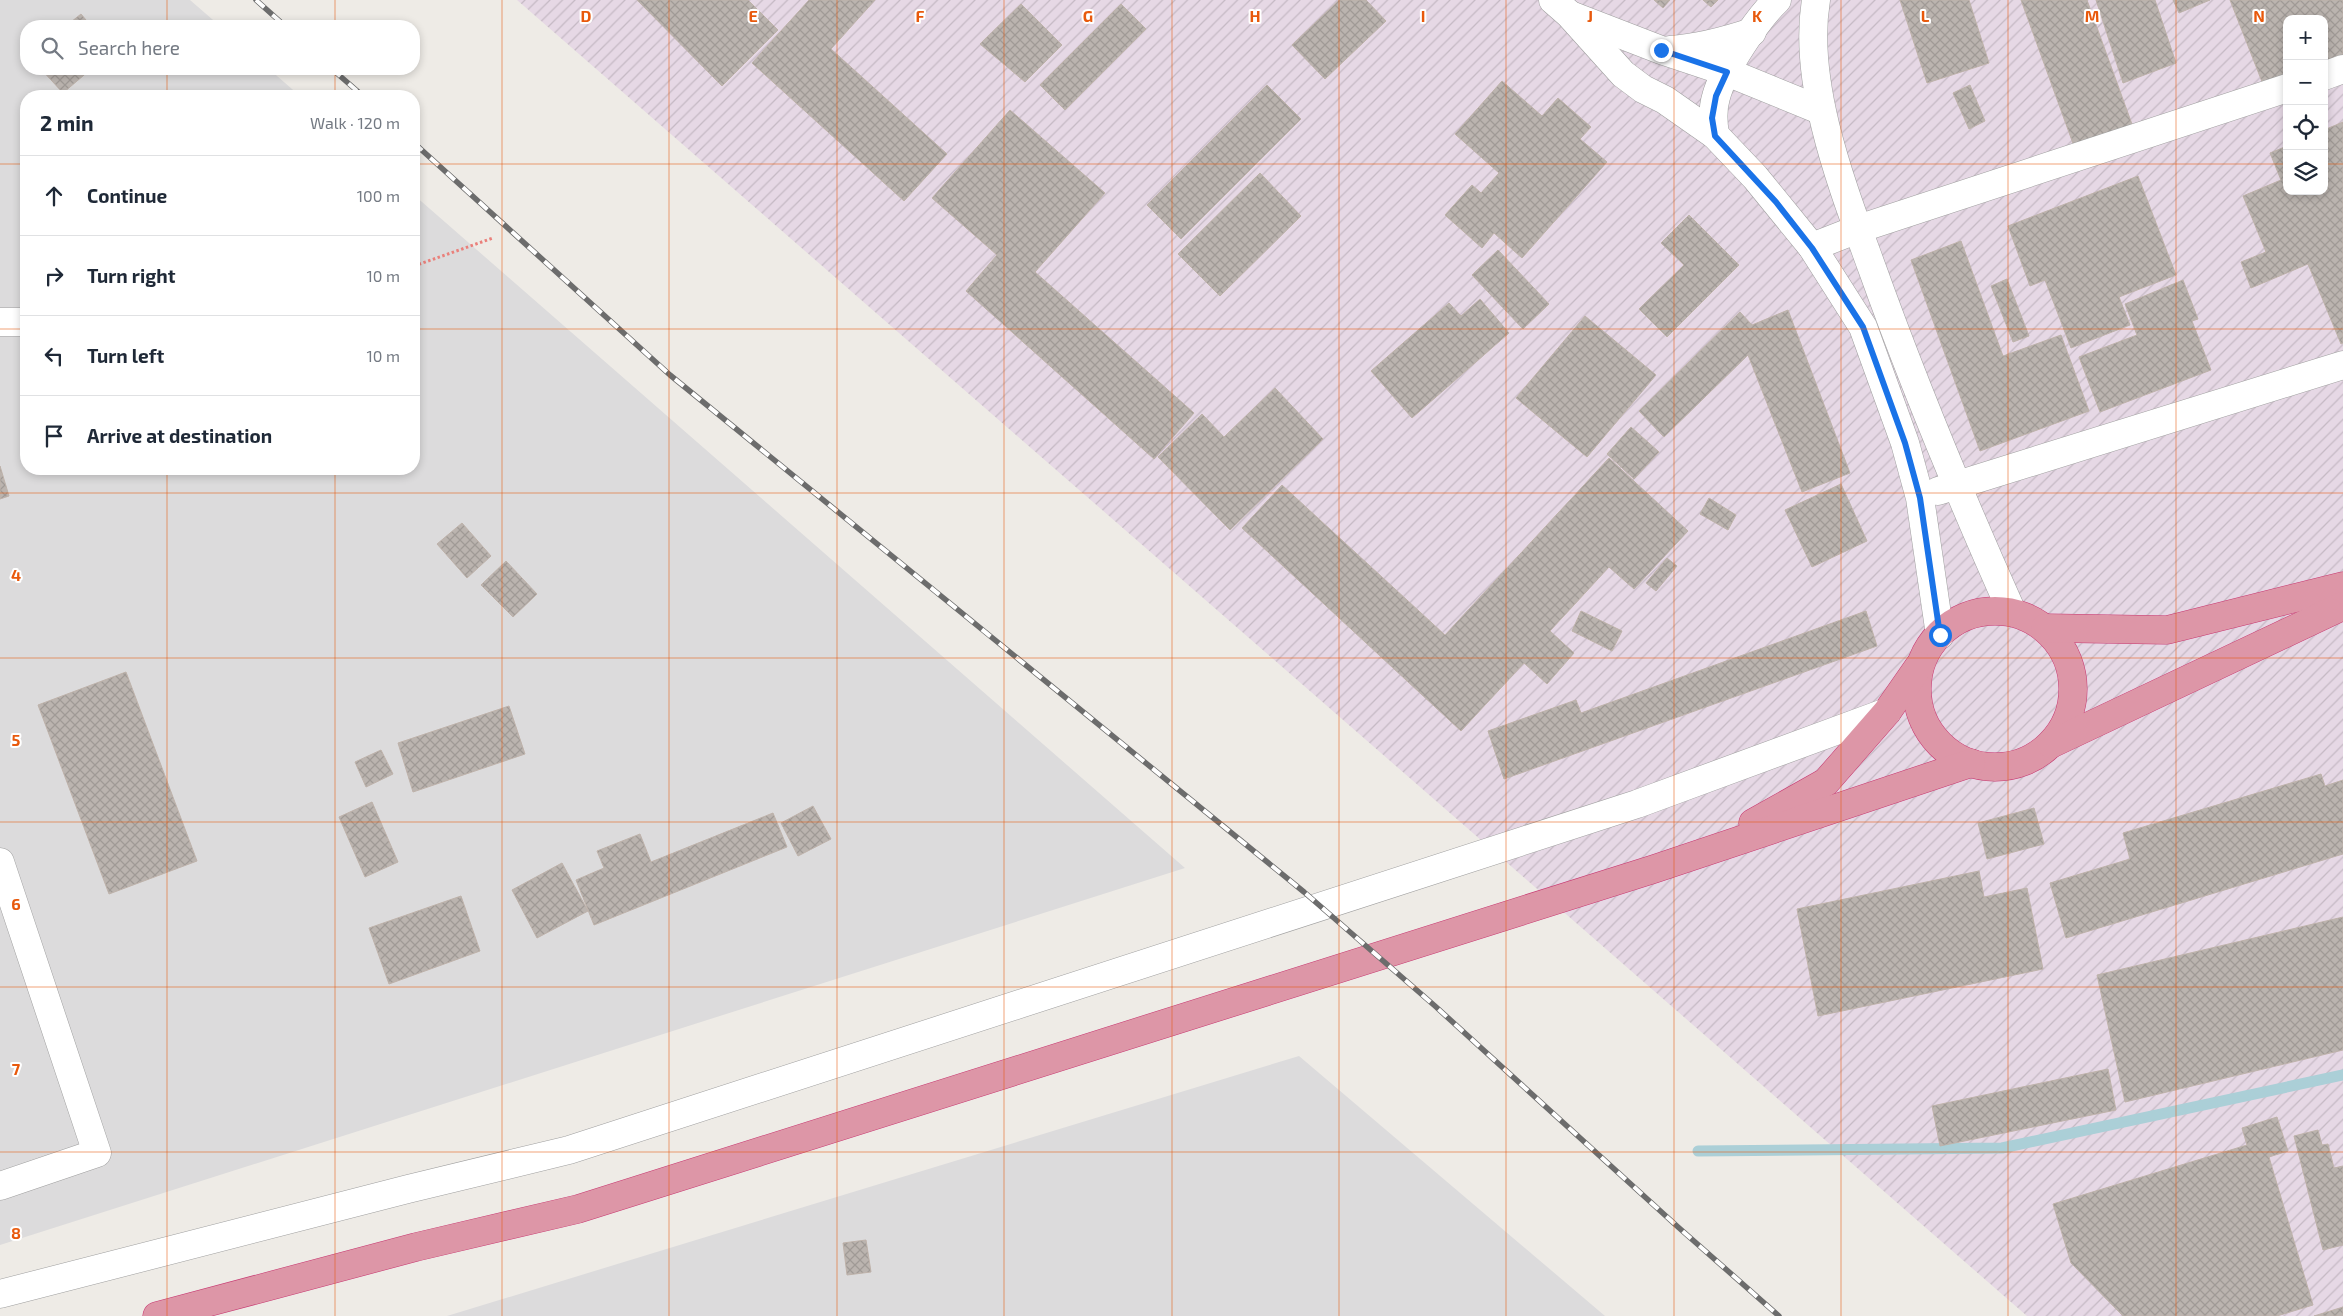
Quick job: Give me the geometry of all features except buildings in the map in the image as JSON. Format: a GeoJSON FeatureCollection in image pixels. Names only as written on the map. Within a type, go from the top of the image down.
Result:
{"type":"FeatureCollection","features":[{"type":"Feature","properties":{"kind":"highway"},"geometry":{"type":"LineString","coordinates":[[2045,628],[2167,630],[2343,586]]}},
{"type":"Feature","properties":{"kind":"highway"},"geometry":{"type":"LineString","coordinates":[[2051,744],[2343,606]]}},
{"type":"Feature","properties":{"kind":"highway"},"geometry":{"type":"LineString","coordinates":[[1697,854],[1826,782],[1886,712],[1920,664],[1927,647],[1960,618],[1985,610],[2012,612],[2045,628],[2063,648],[2072,674],[2073,699],[2066,724],[2051,744],[2034,758],[2014,766],[1992,768],[1971,763],[1950,752],[1931,734],[1927,727],[1920,712],[1916,691],[1920,664]]}},
{"type":"Feature","properties":{"kind":"highway"},"geometry":{"type":"LineString","coordinates":[[157,1316],[416,1247],[578,1209],[1697,854],[1971,763]]}},
{"type":"Feature","properties":{"kind":"street"},"geometry":{"type":"LineString","coordinates":[[1715,136],[1712,118],[1716,96],[1727,72],[1763,14],[1777,0]]}},
{"type":"Feature","properties":{"kind":"street"},"geometry":{"type":"LineString","coordinates":[[1816,0],[1813,50],[1820,110],[1858,229],[1903,356],[1955,484],[2012,612]]}},
{"type":"Feature","properties":{"kind":"street"},"geometry":{"type":"LineString","coordinates":[[1561,7],[1661,50],[1727,72],[1820,110]]}},
{"type":"Feature","properties":{"kind":"street"},"geometry":{"type":"LineString","coordinates":[[1561,7],[1623,74],[1643,89],[1665,100],[1715,136],[1771,196],[1812,248],[1863,327],[1905,443],[1920,498],[1940,635]]}},
{"type":"Feature","properties":{"kind":"street"},"geometry":{"type":"LineString","coordinates":[[1661,50],[1692,48],[1722,42],[1752,32]]}},
{"type":"Feature","properties":{"kind":"street"},"geometry":{"type":"LineString","coordinates":[[2328,75],[2343,69]]}},
{"type":"Feature","properties":{"kind":"street"},"geometry":{"type":"LineString","coordinates":[[1812,248],[1858,229],[2283,89]]}},
{"type":"Feature","properties":{"kind":"street"},"geometry":{"type":"LineString","coordinates":[[0,322],[20,322]]}},
{"type":"Feature","properties":{"kind":"street"},"geometry":{"type":"LineString","coordinates":[[1920,498],[1955,484],[2343,365]]}},
{"type":"Feature","properties":{"kind":"street"},"geometry":{"type":"LineString","coordinates":[[0,1294],[408,1189],[569,1150],[1628,807],[1886,712]]}},
{"type":"Feature","properties":{"kind":"street"},"geometry":{"type":"LineString","coordinates":[[0,862],[97,1153],[0,1186]]}},
{"type":"Feature","properties":{"kind":"path"},"geometry":{"type":"LineString","coordinates":[[420,264],[493,238]]}},
{"type":"Feature","properties":{"kind":"shaded area"},"geometry":{"type":"Polygon","coordinates":[[[0,0],[190,0],[213,20],[20,20],[20,75],[276,75],[293,90],[20,90],[20,475],[420,475],[420,200],[1185,868],[0,1245],[0,0]]]}},
{"type":"Feature","properties":{"kind":"shaded area"},"geometry":{"type":"Polygon","coordinates":[[[517,0],[2343,0],[2343,1316],[2027,1316],[517,0]]]}},
{"type":"Feature","properties":{"kind":"shaded area"},"geometry":{"type":"Polygon","coordinates":[[[1299,1056],[1605,1316],[447,1316],[1299,1056]]]}},
{"type":"Feature","properties":{"kind":"waterway"},"geometry":{"type":"LineString","coordinates":[[1698,1151],[2002,1148],[2343,1075]]}},
{"type":"Feature","properties":{"kind":"railway"},"geometry":{"type":"LineString","coordinates":[[256,0],[278,20]]}},
{"type":"Feature","properties":{"kind":"railway"},"geometry":{"type":"LineString","coordinates":[[339,75],[356,90]]}},
{"type":"Feature","properties":{"kind":"railway"},"geometry":{"type":"LineString","coordinates":[[420,148],[670,375],[1304,892],[1435,1006],[1779,1316]]}},
{"type":"Feature","properties":{"kind":"route"},"geometry":{"type":"LineString","coordinates":[[1661,50],[1727,72],[1716,96],[1712,118],[1715,136],[1755,177],[1812,248],[1863,327],[1905,443],[1920,498],[1940,635]]}}]}
